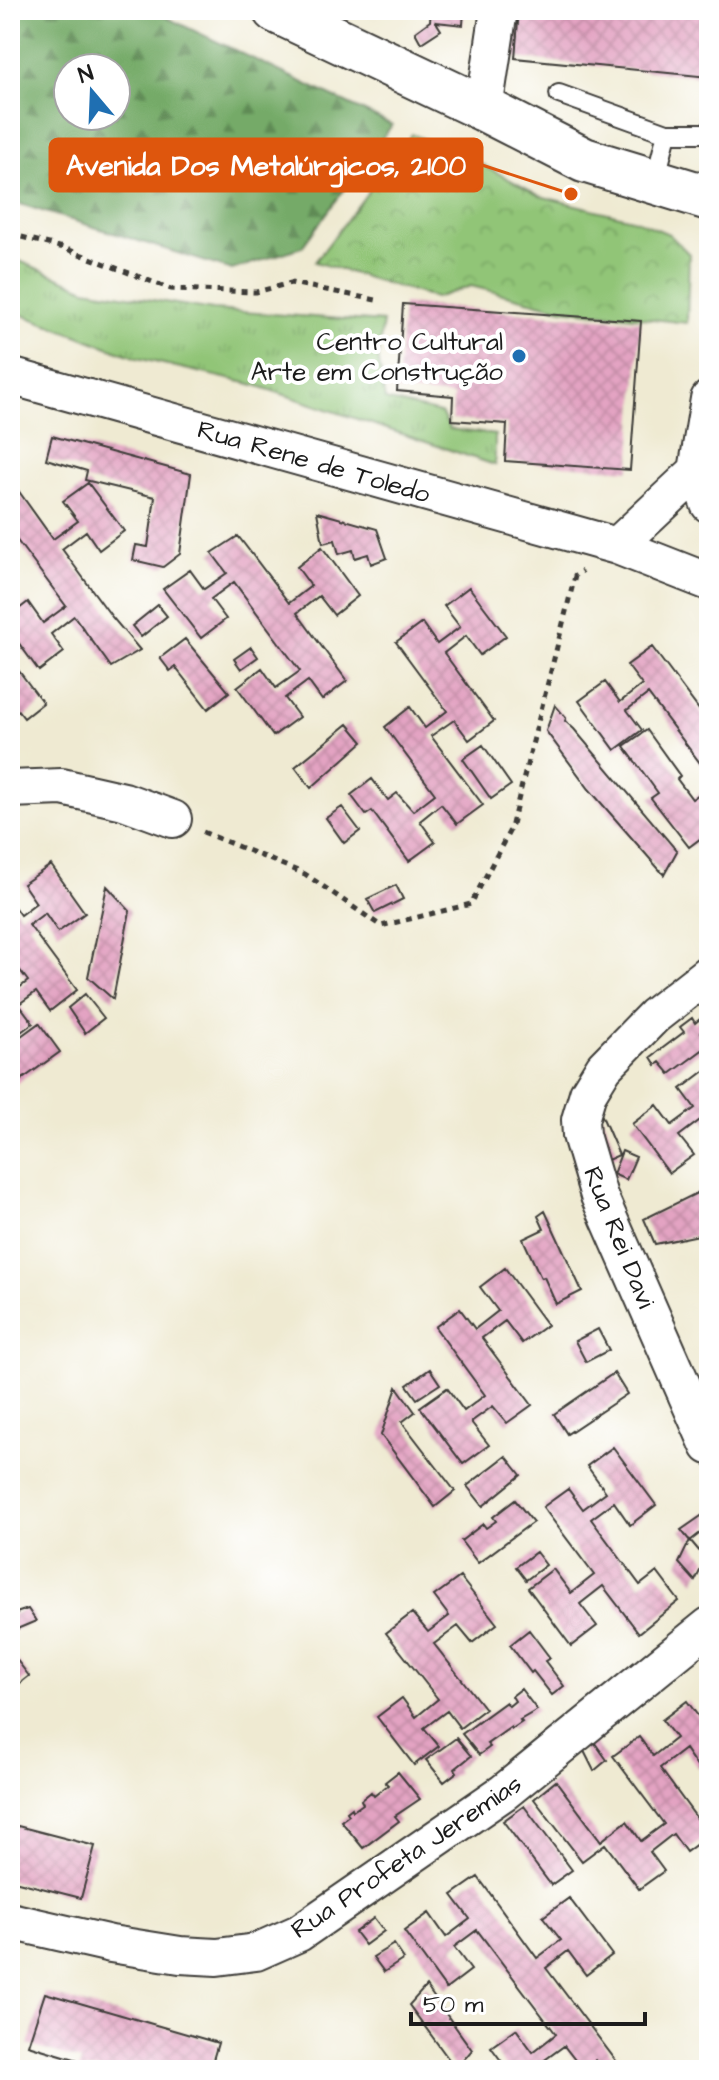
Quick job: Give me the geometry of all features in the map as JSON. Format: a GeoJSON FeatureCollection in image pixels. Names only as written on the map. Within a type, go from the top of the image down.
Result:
{"type":"FeatureCollection","features":[{"type":"Feature","properties":{"kind":"main road"},"geometry":{"type":"LineString","coordinates":[[275,10],[584,160],[709,198]]}},
{"type":"Feature","properties":{"kind":"street"},"geometry":{"type":"LineString","coordinates":[[484,109],[499,10]]}},
{"type":"Feature","properties":{"kind":"street","name":"Rua Rene de Toledo"},"geometry":{"type":"LineString","coordinates":[[10,376],[617,546],[709,582]]}},
{"type":"Feature","properties":{"kind":"street"},"geometry":{"type":"LineString","coordinates":[[617,546],[703,487],[709,399]]}},
{"type":"Feature","properties":{"kind":"street"},"geometry":{"type":"LineString","coordinates":[[10,789],[62,787],[124,801],[173,819]]}},
{"type":"Feature","properties":{"kind":"street","name":"Rua Rei Davi"},"geometry":{"type":"LineString","coordinates":[[709,973],[654,1016],[604,1067],[588,1093],[580,1120],[581,1135],[599,1196],[709,1446]]}},
{"type":"Feature","properties":{"kind":"street","name":"Rua Profeta Jeremias"},"geometry":{"type":"LineString","coordinates":[[10,1921],[111,1944],[180,1955],[217,1957],[256,1952],[299,1933],[504,1792],[709,1626]]}},
{"type":"Feature","properties":{"kind":"lane"},"geometry":{"type":"LineString","coordinates":[[559,94],[667,133],[709,133]]}},
{"type":"Feature","properties":{"kind":"lane"},"geometry":{"type":"LineString","coordinates":[[654,182],[667,133]]}},
{"type":"Feature","properties":{"kind":"path"},"geometry":{"type":"LineString","coordinates":[[10,234],[64,248],[171,289],[256,292],[291,283],[381,301]]}},
{"type":"Feature","properties":{"kind":"path"},"geometry":{"type":"LineString","coordinates":[[173,819],[305,874],[381,926],[471,904],[511,828],[575,576],[617,546]]}},
{"type":"Feature","properties":{"kind":"green space"},"geometry":{"type":"Polygon","coordinates":[[[10,10],[151,10],[392,125],[302,247],[232,270],[10,201],[10,10]]]}},
{"type":"Feature","properties":{"kind":"green space"},"geometry":{"type":"Polygon","coordinates":[[[412,134],[468,157],[540,196],[636,220],[669,234],[689,254],[687,323],[562,309],[471,286],[435,298],[315,262],[412,134]]]}},
{"type":"Feature","properties":{"kind":"green space"},"geometry":{"type":"Polygon","coordinates":[[[10,257],[86,289],[213,310],[383,322],[378,356],[385,400],[441,413],[450,429],[495,435],[495,465],[255,385],[137,358],[28,317],[10,309],[10,257]]]}},
{"type":"Feature","properties":{"kind":"building"},"geometry":{"type":"Polygon","coordinates":[[[431,10],[464,10],[463,25],[436,22],[441,30],[421,43],[415,32],[430,21],[431,10]]]}},
{"type":"Feature","properties":{"kind":"building"},"geometry":{"type":"Polygon","coordinates":[[[519,10],[709,10],[709,77],[515,58],[519,10]]]}},
{"type":"Feature","properties":{"kind":"building","name":"Centro Cultural Arte em Construção"},"geometry":{"type":"Polygon","coordinates":[[[403,304],[641,321],[630,470],[505,461],[507,424],[452,420],[453,396],[397,391],[403,304]]]}},
{"type":"Feature","properties":{"kind":"building"},"geometry":{"type":"Polygon","coordinates":[[[52,436],[191,474],[180,554],[163,567],[133,560],[136,545],[148,547],[155,497],[85,480],[87,471],[46,459],[52,436]]]}},
{"type":"Feature","properties":{"kind":"building"},"geometry":{"type":"Polygon","coordinates":[[[10,479],[53,539],[78,521],[63,501],[88,483],[124,531],[99,550],[86,531],[62,549],[140,650],[111,667],[74,616],[51,634],[64,652],[39,671],[10,631],[10,616],[28,602],[43,623],[66,606],[10,531],[10,479]]]}},
{"type":"Feature","properties":{"kind":"building"},"geometry":{"type":"Polygon","coordinates":[[[317,512],[377,529],[387,558],[371,564],[368,554],[355,558],[353,550],[339,554],[335,540],[323,543],[317,512]]]}},
{"type":"Feature","properties":{"kind":"building"},"geometry":{"type":"Polygon","coordinates":[[[238,536],[289,603],[311,586],[297,567],[322,547],[358,596],[334,615],[319,596],[297,613],[347,681],[322,700],[308,681],[285,698],[299,717],[273,736],[237,687],[262,668],[276,688],[300,671],[234,582],[211,599],[226,619],[201,638],[163,589],[190,570],[204,589],[227,573],[212,553],[238,536]]]}},
{"type":"Feature","properties":{"kind":"building"},"geometry":{"type":"Polygon","coordinates":[[[469,587],[506,636],[480,655],[466,636],[444,653],[494,721],[469,740],[454,720],[431,736],[483,805],[457,824],[441,804],[420,821],[435,842],[409,861],[372,811],[366,815],[351,795],[372,779],[388,800],[397,793],[413,811],[435,794],[385,727],[410,707],[425,728],[447,711],[396,642],[422,623],[437,644],[460,627],[444,606],[469,587]]]}},
{"type":"Feature","properties":{"kind":"building"},"geometry":{"type":"Polygon","coordinates":[[[158,605],[167,616],[141,637],[132,626],[158,605]]]}},
{"type":"Feature","properties":{"kind":"building"},"geometry":{"type":"Polygon","coordinates":[[[185,639],[229,692],[208,709],[175,667],[170,671],[160,658],[185,639]]]}},
{"type":"Feature","properties":{"kind":"building"},"geometry":{"type":"Polygon","coordinates":[[[251,647],[258,657],[241,669],[234,659],[251,647]]]}},
{"type":"Feature","properties":{"kind":"building"},"geometry":{"type":"Polygon","coordinates":[[[652,647],[703,715],[709,710],[709,775],[648,694],[627,710],[642,730],[615,750],[579,701],[605,682],[620,702],[642,685],[627,665],[652,647]]]}},
{"type":"Feature","properties":{"kind":"building"},"geometry":{"type":"Polygon","coordinates":[[[10,659],[43,703],[24,718],[10,700],[10,659]]]}},
{"type":"Feature","properties":{"kind":"building"},"geometry":{"type":"Polygon","coordinates":[[[555,705],[566,718],[565,721],[677,851],[664,875],[589,789],[546,731],[555,705]]]}},
{"type":"Feature","properties":{"kind":"building"},"geometry":{"type":"Polygon","coordinates":[[[348,724],[363,742],[311,788],[295,767],[348,724]]]}},
{"type":"Feature","properties":{"kind":"building"},"geometry":{"type":"Polygon","coordinates":[[[647,730],[680,776],[677,779],[692,799],[709,787],[709,803],[700,810],[709,822],[709,832],[689,847],[651,798],[658,793],[624,746],[647,730]]]}},
{"type":"Feature","properties":{"kind":"building"},"geometry":{"type":"Polygon","coordinates":[[[483,745],[511,785],[491,799],[463,759],[483,745]]]}},
{"type":"Feature","properties":{"kind":"building"},"geometry":{"type":"Polygon","coordinates":[[[342,807],[360,831],[344,843],[326,818],[342,807]]]}},
{"type":"Feature","properties":{"kind":"building"},"geometry":{"type":"Polygon","coordinates":[[[51,865],[85,913],[58,932],[45,913],[29,925],[77,990],[50,1011],[36,992],[19,1004],[33,1023],[10,1040],[10,995],[28,981],[10,957],[10,901],[20,915],[36,903],[23,884],[51,865]]]}},
{"type":"Feature","properties":{"kind":"building"},"geometry":{"type":"Polygon","coordinates":[[[396,885],[403,899],[375,913],[367,899],[396,885]]]}},
{"type":"Feature","properties":{"kind":"building"},"geometry":{"type":"Polygon","coordinates":[[[107,886],[130,911],[113,999],[88,977],[107,886]]]}},
{"type":"Feature","properties":{"kind":"building"},"geometry":{"type":"Polygon","coordinates":[[[85,994],[104,1018],[85,1033],[68,1008],[85,994]]]}},
{"type":"Feature","properties":{"kind":"building"},"geometry":{"type":"Polygon","coordinates":[[[709,1012],[709,1026],[701,1032],[709,1045],[670,1074],[660,1062],[656,1065],[651,1057],[684,1032],[680,1027],[692,1018],[695,1023],[709,1012]]]}},
{"type":"Feature","properties":{"kind":"building"},"geometry":{"type":"Polygon","coordinates":[[[39,1023],[60,1052],[10,1088],[10,1058],[15,1054],[10,1044],[39,1023]]]}},
{"type":"Feature","properties":{"kind":"building"},"geometry":{"type":"Polygon","coordinates":[[[706,1070],[709,1075],[709,1126],[703,1118],[679,1136],[694,1155],[669,1173],[632,1124],[657,1105],[672,1125],[695,1108],[681,1089],[706,1070]]]}},
{"type":"Feature","properties":{"kind":"building"},"geometry":{"type":"Polygon","coordinates":[[[602,1116],[619,1155],[594,1166],[583,1123],[602,1116]]]}},
{"type":"Feature","properties":{"kind":"building"},"geometry":{"type":"Polygon","coordinates":[[[622,1151],[636,1157],[626,1180],[613,1174],[622,1151]]]}},
{"type":"Feature","properties":{"kind":"building"},"geometry":{"type":"Polygon","coordinates":[[[709,1187],[709,1233],[655,1244],[644,1219],[709,1187]]]}},
{"type":"Feature","properties":{"kind":"building"},"geometry":{"type":"Polygon","coordinates":[[[545,1211],[582,1291],[556,1304],[523,1239],[544,1229],[538,1216],[545,1211]]]}},
{"type":"Feature","properties":{"kind":"building"},"geometry":{"type":"Polygon","coordinates":[[[505,1268],[547,1325],[522,1343],[505,1321],[482,1338],[532,1405],[507,1423],[493,1406],[471,1422],[489,1445],[463,1464],[420,1407],[447,1388],[464,1411],[485,1395],[435,1327],[460,1309],[475,1329],[498,1311],[480,1287],[505,1268]]]}},
{"type":"Feature","properties":{"kind":"building"},"geometry":{"type":"Polygon","coordinates":[[[598,1329],[609,1350],[586,1362],[575,1341],[598,1329]]]}},
{"type":"Feature","properties":{"kind":"building"},"geometry":{"type":"Polygon","coordinates":[[[430,1369],[440,1384],[417,1399],[407,1385],[430,1369]]]}},
{"type":"Feature","properties":{"kind":"building"},"geometry":{"type":"Polygon","coordinates":[[[614,1373],[627,1394],[567,1434],[554,1414],[614,1373]]]}},
{"type":"Feature","properties":{"kind":"building"},"geometry":{"type":"Polygon","coordinates":[[[397,1387],[415,1412],[402,1422],[455,1491],[435,1507],[381,1435],[397,1387]]]}},
{"type":"Feature","properties":{"kind":"building"},"geometry":{"type":"Polygon","coordinates":[[[613,1447],[656,1505],[630,1525],[614,1502],[591,1519],[640,1585],[657,1572],[679,1601],[639,1633],[603,1586],[580,1604],[597,1626],[571,1646],[528,1588],[553,1569],[571,1593],[594,1575],[543,1507],[568,1489],[583,1509],[606,1492],[587,1466],[613,1447]]]}},
{"type":"Feature","properties":{"kind":"building"},"geometry":{"type":"Polygon","coordinates":[[[506,1456],[521,1475],[483,1506],[467,1486],[506,1456]]]}},
{"type":"Feature","properties":{"kind":"building"},"geometry":{"type":"Polygon","coordinates":[[[515,1500],[533,1522],[478,1563],[461,1541],[483,1524],[486,1528],[496,1521],[493,1517],[515,1500]]]}},
{"type":"Feature","properties":{"kind":"building"},"geometry":{"type":"Polygon","coordinates":[[[707,1512],[709,1526],[690,1541],[681,1530],[707,1512]]]}},
{"type":"Feature","properties":{"kind":"building"},"geometry":{"type":"Polygon","coordinates":[[[690,1540],[706,1559],[695,1581],[679,1563],[690,1540]]]}},
{"type":"Feature","properties":{"kind":"building"},"geometry":{"type":"Polygon","coordinates":[[[536,1552],[546,1565],[526,1580],[516,1567],[536,1552]]]}},
{"type":"Feature","properties":{"kind":"building"},"geometry":{"type":"Polygon","coordinates":[[[460,1577],[497,1624],[472,1643],[458,1626],[434,1644],[485,1709],[460,1728],[447,1711],[424,1728],[439,1746],[414,1765],[377,1717],[402,1698],[416,1717],[438,1699],[386,1633],[412,1613],[428,1632],[449,1616],[434,1596],[460,1577]]]}},
{"type":"Feature","properties":{"kind":"building"},"geometry":{"type":"Polygon","coordinates":[[[28,1609],[36,1621],[10,1632],[10,1615],[28,1609]]]}},
{"type":"Feature","properties":{"kind":"building"},"geometry":{"type":"Polygon","coordinates":[[[529,1630],[550,1658],[545,1661],[564,1686],[552,1695],[510,1645],[529,1630]]]}},
{"type":"Feature","properties":{"kind":"building"},"geometry":{"type":"Polygon","coordinates":[[[10,1651],[29,1676],[10,1691],[10,1651]]]}},
{"type":"Feature","properties":{"kind":"building"},"geometry":{"type":"Polygon","coordinates":[[[521,1689],[537,1710],[487,1744],[490,1747],[479,1755],[462,1734],[506,1702],[509,1706],[515,1701],[512,1696],[521,1689]]]}},
{"type":"Feature","properties":{"kind":"building"},"geometry":{"type":"Polygon","coordinates":[[[687,1701],[709,1731],[709,1760],[698,1768],[685,1749],[660,1768],[709,1835],[686,1852],[673,1834],[650,1852],[664,1871],[639,1889],[605,1844],[582,1861],[534,1799],[556,1781],[601,1841],[627,1821],[641,1841],[664,1824],[613,1756],[639,1737],[653,1756],[676,1738],[662,1720],[687,1701]]]}},
{"type":"Feature","properties":{"kind":"building"},"geometry":{"type":"Polygon","coordinates":[[[456,1738],[471,1756],[444,1782],[426,1760],[456,1738]]]}},
{"type":"Feature","properties":{"kind":"building"},"geometry":{"type":"Polygon","coordinates":[[[592,1739],[607,1760],[594,1771],[582,1747],[592,1739]]]}},
{"type":"Feature","properties":{"kind":"building"},"geometry":{"type":"Polygon","coordinates":[[[398,1772],[420,1799],[395,1816],[399,1821],[363,1848],[341,1821],[352,1808],[353,1811],[363,1804],[361,1800],[371,1792],[374,1796],[388,1785],[385,1782],[398,1772]]]}},
{"type":"Feature","properties":{"kind":"building"},"geometry":{"type":"Polygon","coordinates":[[[524,1806],[572,1870],[551,1885],[503,1821],[524,1806]]]}},
{"type":"Feature","properties":{"kind":"building"},"geometry":{"type":"Polygon","coordinates":[[[10,1824],[95,1846],[81,1898],[10,1880],[10,1824]]]}},
{"type":"Feature","properties":{"kind":"building"},"geometry":{"type":"Polygon","coordinates":[[[478,1877],[537,1958],[561,1940],[543,1917],[569,1898],[612,1955],[586,1975],[568,1951],[546,1968],[623,2070],[603,2070],[595,2060],[582,2069],[564,2046],[542,2062],[548,2070],[508,2070],[491,2047],[516,2029],[533,2052],[556,2034],[477,1930],[454,1947],[471,1970],[446,1989],[404,1931],[429,1913],[446,1937],[470,1919],[452,1895],[478,1877]]]}},
{"type":"Feature","properties":{"kind":"building"},"geometry":{"type":"Polygon","coordinates":[[[374,1918],[384,1931],[365,1945],[355,1932],[374,1918]]]}},
{"type":"Feature","properties":{"kind":"building"},"geometry":{"type":"Polygon","coordinates":[[[394,1944],[404,1959],[384,1972],[373,1957],[394,1944]]]}},
{"type":"Feature","properties":{"kind":"building"},"geometry":{"type":"Polygon","coordinates":[[[426,1986],[472,2050],[456,2069],[409,2005],[426,1986]]]}},
{"type":"Feature","properties":{"kind":"building"},"geometry":{"type":"Polygon","coordinates":[[[45,1993],[218,2043],[210,2070],[78,2070],[81,2061],[28,2045],[45,1993]]]}},
{"type":"Feature","properties":{"kind":"place","name":"Avenida Dos Metalúrgicos, 2100"},"geometry":{"type":"Point","coordinates":[571,194]}},
{"type":"Feature","properties":{"kind":"place","name":"Centro Cultural Arte em Construção"},"geometry":{"type":"Point","coordinates":[519,356]}}]}
